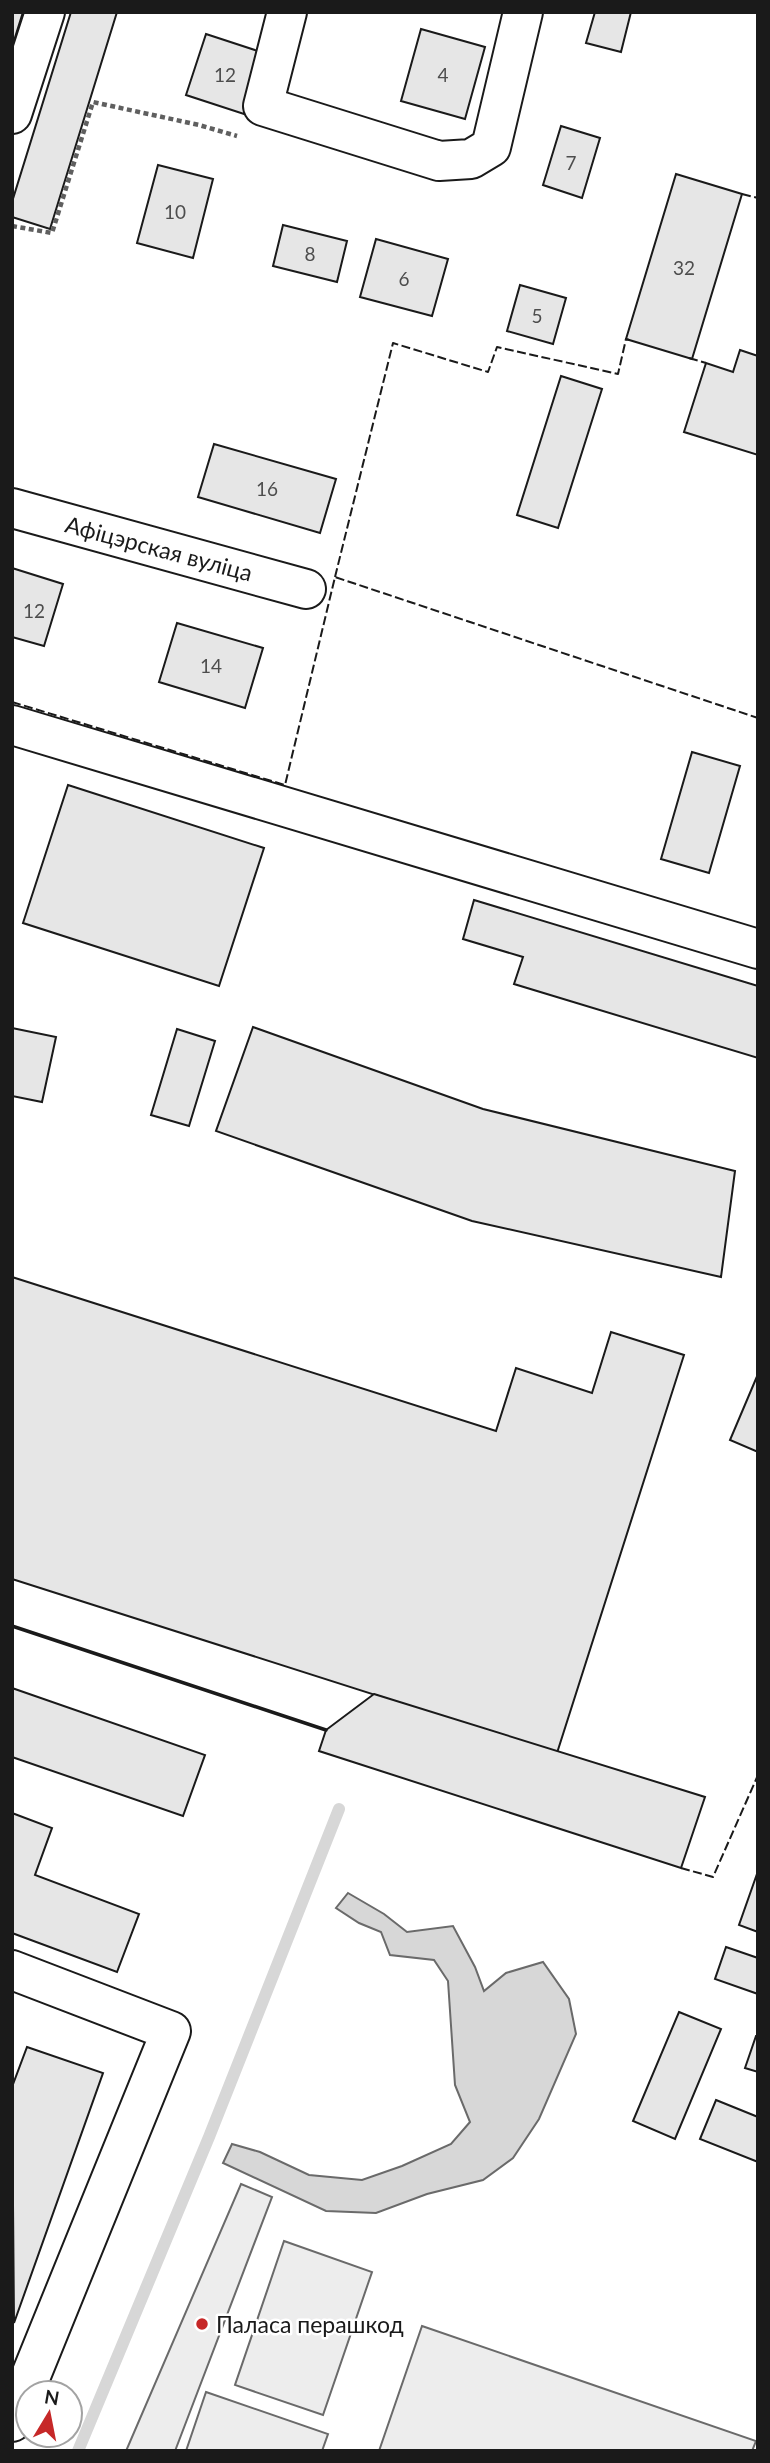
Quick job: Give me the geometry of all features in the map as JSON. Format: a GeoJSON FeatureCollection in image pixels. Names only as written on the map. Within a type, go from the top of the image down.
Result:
{"type":"FeatureCollection","features":[{"type":"Feature","properties":{"kind":"street"},"geometry":{"type":"LineString","coordinates":[[12,114],[45,12]]}},
{"type":"Feature","properties":{"kind":"street"},"geometry":{"type":"LineString","coordinates":[[287,12],[264,106],[439,161],[471,159],[491,146],[523,12]]}},
{"type":"Feature","properties":{"kind":"street","name":"Афіцэрская вуліца"},"geometry":{"type":"LineString","coordinates":[[12,508],[306,589]]}},
{"type":"Feature","properties":{"kind":"street"},"geometry":{"type":"LineString","coordinates":[[12,725],[758,949]]}},
{"type":"Feature","properties":{"kind":"street"},"geometry":{"type":"LineString","coordinates":[[12,1970],[171,2031],[12,2422]]}},
{"type":"Feature","properties":{"kind":"path"},"geometry":{"type":"LineString","coordinates":[[12,226],[52,233],[93,102],[199,125],[247,139]]}},
{"type":"Feature","properties":{"kind":"shaded area"},"geometry":{"type":"Polygon","coordinates":[[[348,1893],[384,1914],[407,1932],[453,1926],[475,1967],[484,1991],[506,1973],[543,1962],[569,1999],[576,2034],[539,2119],[513,2158],[483,2180],[427,2194],[376,2213],[326,2211],[223,2163],[232,2144],[260,2152],[309,2175],[362,2180],[451,2144],[470,2122],[455,2085],[448,1981],[434,1960],[390,1955],[381,1932],[359,1923],[336,1908],[348,1893]]]}},
{"type":"Feature","properties":{"kind":"shaded area","name":"Паласа перашкод"},"geometry":{"type":"Polygon","coordinates":[[[241,2184],[272,2197],[175,2451],[126,2451],[241,2184]]]}},
{"type":"Feature","properties":{"kind":"shaded area"},"geometry":{"type":"Polygon","coordinates":[[[284,2241],[372,2272],[323,2415],[235,2385],[284,2241]]]}},
{"type":"Feature","properties":{"kind":"shaded area"},"geometry":{"type":"Polygon","coordinates":[[[422,2326],[756,2441],[752,2451],[379,2451],[422,2326]]]}},
{"type":"Feature","properties":{"kind":"shaded area"},"geometry":{"type":"Polygon","coordinates":[[[206,2392],[328,2434],[322,2451],[186,2451],[206,2392]]]}},
{"type":"Feature","properties":{"kind":"building"},"geometry":{"type":"Polygon","coordinates":[[[12,12],[23,12],[12,47],[12,12]]]}},
{"type":"Feature","properties":{"kind":"building"},"geometry":{"type":"Polygon","coordinates":[[[71,12],[117,12],[50,229],[12,217],[12,202],[71,12]]]}},
{"type":"Feature","properties":{"kind":"building"},"geometry":{"type":"Polygon","coordinates":[[[595,12],[631,12],[621,52],[586,43],[595,12]]]}},
{"type":"Feature","properties":{"kind":"building"},"geometry":{"type":"Polygon","coordinates":[[[421,29],[485,47],[465,119],[401,101],[421,29]]]}},
{"type":"Feature","properties":{"kind":"building"},"geometry":{"type":"Polygon","coordinates":[[[206,34],[264,53],[244,114],[186,95],[206,34]]]}},
{"type":"Feature","properties":{"kind":"building"},"geometry":{"type":"Polygon","coordinates":[[[561,126],[600,138],[582,198],[543,185],[561,126]]]}},
{"type":"Feature","properties":{"kind":"building"},"geometry":{"type":"Polygon","coordinates":[[[158,165],[213,179],[193,258],[137,243],[158,165]]]}},
{"type":"Feature","properties":{"kind":"building"},"geometry":{"type":"Polygon","coordinates":[[[676,174],[742,194],[692,359],[626,339],[676,174]]]}},
{"type":"Feature","properties":{"kind":"building"},"geometry":{"type":"Polygon","coordinates":[[[283,225],[347,241],[337,282],[273,266],[283,225]]]}},
{"type":"Feature","properties":{"kind":"building"},"geometry":{"type":"Polygon","coordinates":[[[376,239],[448,259],[432,316],[360,297],[376,239]]]}},
{"type":"Feature","properties":{"kind":"building"},"geometry":{"type":"Polygon","coordinates":[[[520,285],[566,298],[553,344],[507,331],[520,285]]]}},
{"type":"Feature","properties":{"kind":"building"},"geometry":{"type":"Polygon","coordinates":[[[740,350],[758,356],[758,455],[684,432],[706,363],[733,372],[740,350]]]}},
{"type":"Feature","properties":{"kind":"building"},"geometry":{"type":"Polygon","coordinates":[[[561,376],[602,389],[558,528],[517,515],[561,376]]]}},
{"type":"Feature","properties":{"kind":"building"},"geometry":{"type":"Polygon","coordinates":[[[214,444],[336,479],[320,533],[198,497],[214,444]]]}},
{"type":"Feature","properties":{"kind":"building"},"geometry":{"type":"Polygon","coordinates":[[[12,568],[63,584],[44,646],[12,637],[12,568]]]}},
{"type":"Feature","properties":{"kind":"building"},"geometry":{"type":"Polygon","coordinates":[[[177,623],[263,648],[245,708],[159,682],[177,623]]]}},
{"type":"Feature","properties":{"kind":"building"},"geometry":{"type":"Polygon","coordinates":[[[692,752],[740,766],[709,873],[661,859],[692,752]]]}},
{"type":"Feature","properties":{"kind":"building"},"geometry":{"type":"Polygon","coordinates":[[[68,785],[264,848],[219,986],[23,923],[68,785]]]}},
{"type":"Feature","properties":{"kind":"building"},"geometry":{"type":"Polygon","coordinates":[[[474,900],[758,986],[758,1058],[514,984],[523,957],[463,939],[474,900]]]}},
{"type":"Feature","properties":{"kind":"building"},"geometry":{"type":"Polygon","coordinates":[[[253,1027],[483,1109],[735,1171],[721,1277],[472,1221],[216,1131],[253,1027]]]}},
{"type":"Feature","properties":{"kind":"building"},"geometry":{"type":"Polygon","coordinates":[[[12,1028],[56,1037],[42,1102],[12,1096],[12,1028]]]}},
{"type":"Feature","properties":{"kind":"building"},"geometry":{"type":"Polygon","coordinates":[[[177,1029],[215,1041],[189,1126],[151,1115],[177,1029]]]}},
{"type":"Feature","properties":{"kind":"building"},"geometry":{"type":"Polygon","coordinates":[[[12,1277],[496,1431],[516,1368],[592,1393],[611,1332],[684,1355],[557,1753],[12,1579],[12,1277]]]}},
{"type":"Feature","properties":{"kind":"building"},"geometry":{"type":"Polygon","coordinates":[[[758,1374],[758,1452],[730,1440],[758,1374]]]}},
{"type":"Feature","properties":{"kind":"building"},"geometry":{"type":"Polygon","coordinates":[[[12,1688],[205,1755],[183,1816],[12,1757],[12,1688]]]}},
{"type":"Feature","properties":{"kind":"building"},"geometry":{"type":"Polygon","coordinates":[[[374,1694],[705,1797],[681,1868],[319,1751],[326,1730],[374,1694]]]}},
{"type":"Feature","properties":{"kind":"building"},"geometry":{"type":"Polygon","coordinates":[[[12,1813],[52,1828],[35,1875],[139,1914],[117,1972],[12,1933],[12,1813]]]}},
{"type":"Feature","properties":{"kind":"building"},"geometry":{"type":"Polygon","coordinates":[[[758,1871],[758,1932],[739,1925],[758,1871]]]}},
{"type":"Feature","properties":{"kind":"building"},"geometry":{"type":"Polygon","coordinates":[[[726,1947],[758,1958],[758,1994],[715,1979],[726,1947]]]}},
{"type":"Feature","properties":{"kind":"building"},"geometry":{"type":"Polygon","coordinates":[[[679,2012],[721,2029],[675,2139],[633,2121],[679,2012]]]}},
{"type":"Feature","properties":{"kind":"building"},"geometry":{"type":"Polygon","coordinates":[[[758,2036],[758,2072],[745,2068],[758,2036]]]}},
{"type":"Feature","properties":{"kind":"building"},"geometry":{"type":"Polygon","coordinates":[[[27,2047],[103,2073],[14,2323],[12,2087],[27,2047]]]}},
{"type":"Feature","properties":{"kind":"building"},"geometry":{"type":"Polygon","coordinates":[[[716,2100],[758,2117],[758,2162],[700,2139],[716,2100]]]}},
{"type":"Feature","properties":{"kind":"waterway"},"geometry":{"type":"LineString","coordinates":[[78,2451],[209,2137],[339,1809]]}},
{"type":"Feature","properties":{"kind":"fence"},"geometry":{"type":"LineString","coordinates":[[742,194],[758,198]]}},
{"type":"Feature","properties":{"kind":"fence"},"geometry":{"type":"LineString","coordinates":[[335,577],[393,343],[488,372],[497,347],[618,374],[626,339],[629,340]]}},
{"type":"Feature","properties":{"kind":"fence"},"geometry":{"type":"LineString","coordinates":[[689,358],[706,363]]}},
{"type":"Feature","properties":{"kind":"fence"},"geometry":{"type":"LineString","coordinates":[[12,702],[285,785],[335,577],[758,718]]}},
{"type":"Feature","properties":{"kind":"fence"},"geometry":{"type":"LineString","coordinates":[[681,1868],[713,1877],[758,1775]]}},
{"type":"Feature","properties":{"kind":"wall"},"geometry":{"type":"LineString","coordinates":[[12,1626],[326,1730]]}},
{"type":"Feature","properties":{"kind":"place","name":"Паласа перашкод"},"geometry":{"type":"Point","coordinates":[202,2324]}}]}
